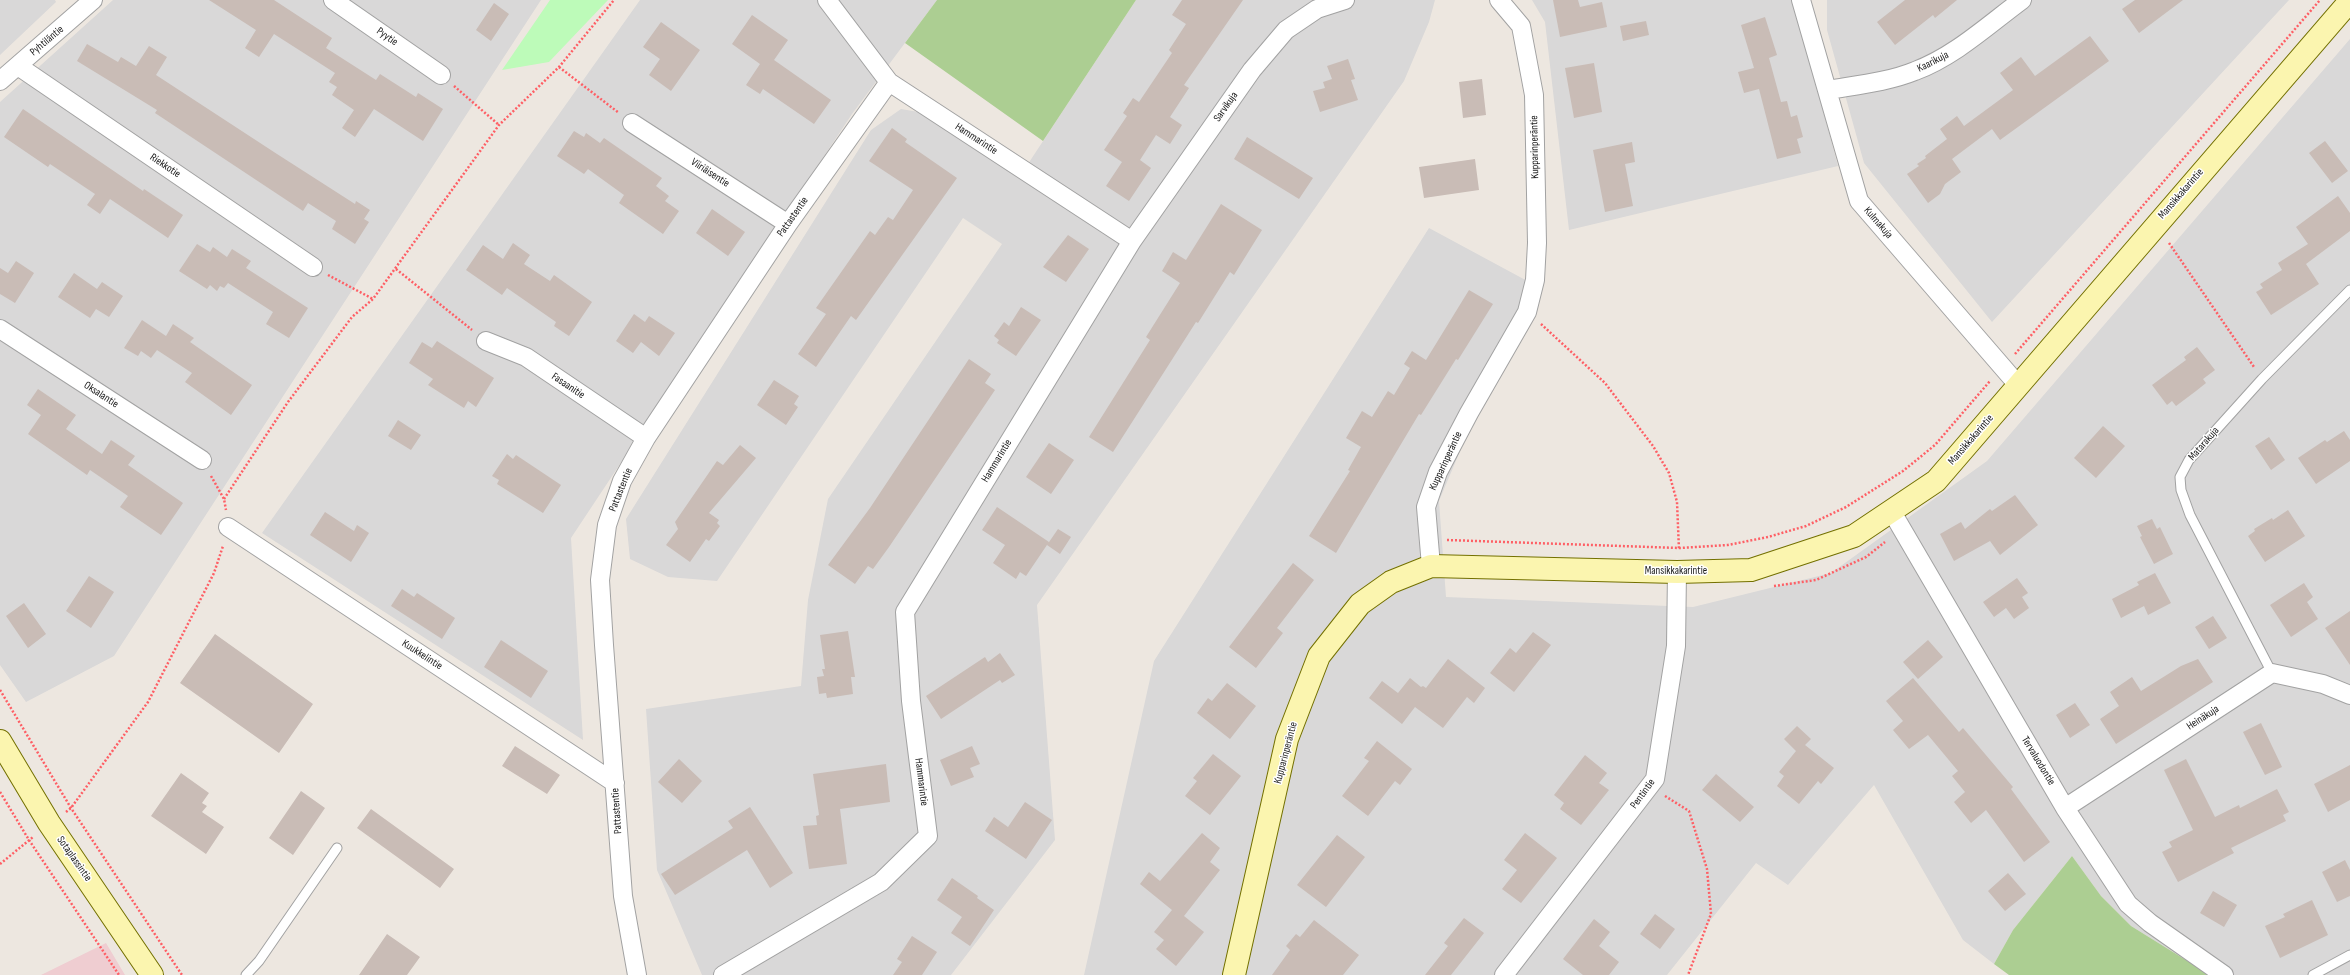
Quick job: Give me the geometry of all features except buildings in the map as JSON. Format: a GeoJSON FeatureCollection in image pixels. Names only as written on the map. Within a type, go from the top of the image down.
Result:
{"type":"FeatureCollection","features":[{"type":"Feature","properties":{"kind":"street","name":"Pyhtiläntie"},"geometry":{"type":"LineString","coordinates":[[0,81],[93,0]]}},
{"type":"Feature","properties":{"kind":"street","name":"Pyytie"},"geometry":{"type":"LineString","coordinates":[[333,0],[441,75]]}},
{"type":"Feature","properties":{"kind":"street","name":"Hammarintie"},"geometry":{"type":"LineString","coordinates":[[723,975],[881,882],[928,836],[911,701],[905,612],[1132,241],[889,82],[827,0]]}},
{"type":"Feature","properties":{"kind":"street","name":"Sarvikuja"},"geometry":{"type":"LineString","coordinates":[[1132,241],[1252,70],[1286,30],[1317,9],[1345,0]]}},
{"type":"Feature","properties":{"kind":"street","name":"Kupparinperäntie"},"geometry":{"type":"LineString","coordinates":[[1234,975],[1287,739],[1319,656],[1360,604],[1391,582],[1431,566],[1426,507],[1438,472],[1469,413],[1527,312],[1535,280],[1537,243],[1534,95],[1521,26],[1499,0]]}},
{"type":"Feature","properties":{"kind":"street","name":"Kulmakuja"},"geometry":{"type":"LineString","coordinates":[[1801,0],[1860,201],[2018,385]]}},
{"type":"Feature","properties":{"kind":"street","name":"Kaarikuja"},"geometry":{"type":"LineString","coordinates":[[1828,90],[1882,81],[1915,72],[1946,57],[2022,0]]}},
{"type":"Feature","properties":{"kind":"street","name":"Mansikkakarintie"},"geometry":{"type":"LineString","coordinates":[[1431,566],[1677,572],[1751,570],[1854,536],[1892,512],[1936,481],[2152,228],[2350,1]]}},
{"type":"Feature","properties":{"kind":"street","name":"Riekkotie"},"geometry":{"type":"LineString","coordinates":[[18,66],[313,267]]}},
{"type":"Feature","properties":{"kind":"street","name":"Pattastentie"},"geometry":{"type":"LineString","coordinates":[[637,975],[623,896],[600,580],[607,525],[622,481],[646,438],[788,224],[889,82]]}},
{"type":"Feature","properties":{"kind":"street","name":"Viiriäisentie"},"geometry":{"type":"LineString","coordinates":[[632,123],[788,224]]}},
{"type":"Feature","properties":{"kind":"street","name":"Oksalantie"},"geometry":{"type":"LineString","coordinates":[[0,329],[202,460]]}},
{"type":"Feature","properties":{"kind":"street","name":"Fasaanitie"},"geometry":{"type":"LineString","coordinates":[[486,341],[526,357],[646,438]]}},
{"type":"Feature","properties":{"kind":"street","name":"Tervaluodontie"},"geometry":{"type":"LineString","coordinates":[[1892,512],[2065,808],[2128,904],[2150,923],[2224,975]]}},
{"type":"Feature","properties":{"kind":"street","name":"Kuukkelintie"},"geometry":{"type":"LineString","coordinates":[[228,527],[615,783]]}},
{"type":"Feature","properties":{"kind":"street","name":"Pentintie"},"geometry":{"type":"LineString","coordinates":[[1504,975],[1655,779],[1676,646],[1677,572]]}},
{"type":"Feature","properties":{"kind":"street"},"geometry":{"type":"LineString","coordinates":[[2272,673],[2323,684],[2350,696]]}},
{"type":"Feature","properties":{"kind":"street","name":"Heinäkuja"},"geometry":{"type":"LineString","coordinates":[[2065,808],[2272,673]]}},
{"type":"Feature","properties":{"kind":"street","name":"Sotaplassintie"},"geometry":{"type":"LineString","coordinates":[[0,741],[49,823],[152,975]]}},
{"type":"Feature","properties":{"kind":"lane","name":"Matarakuja"},"geometry":{"type":"LineString","coordinates":[[2272,673],[2190,515],[2181,490],[2180,477],[2189,460],[2262,379],[2350,290]]}},
{"type":"Feature","properties":{"kind":"lane"},"geometry":{"type":"LineString","coordinates":[[246,975],[259,961],[337,848]]}},
{"type":"Feature","properties":{"kind":"lane"},"geometry":{"type":"LineString","coordinates":[[2313,975],[2350,955]]}},
{"type":"Feature","properties":{"kind":"path"},"geometry":{"type":"LineString","coordinates":[[224,499],[288,402],[352,317],[374,299],[499,125],[559,67],[614,0]]}},
{"type":"Feature","properties":{"kind":"path"},"geometry":{"type":"LineString","coordinates":[[1430,541],[1449,539],[1679,548],[1728,545],[1768,537],[1806,526],[1846,507],[1903,471],[1934,445],[2320,0]]}},
{"type":"Feature","properties":{"kind":"path"},"geometry":{"type":"LineString","coordinates":[[559,67],[632,123]]}},
{"type":"Feature","properties":{"kind":"path"},"geometry":{"type":"LineString","coordinates":[[441,75],[499,125]]}},
{"type":"Feature","properties":{"kind":"path"},"geometry":{"type":"LineString","coordinates":[[2152,228],[2169,243],[2262,379]]}},
{"type":"Feature","properties":{"kind":"path"},"geometry":{"type":"LineString","coordinates":[[313,267],[374,299]]}},
{"type":"Feature","properties":{"kind":"path"},"geometry":{"type":"LineString","coordinates":[[396,269],[486,341]]}},
{"type":"Feature","properties":{"kind":"path"},"geometry":{"type":"LineString","coordinates":[[1527,312],[1605,383],[1653,446],[1669,473],[1677,502],[1679,548],[1677,572]]}},
{"type":"Feature","properties":{"kind":"path"},"geometry":{"type":"LineString","coordinates":[[71,808],[148,702],[214,573],[228,527],[224,499],[202,460]]}},
{"type":"Feature","properties":{"kind":"path"},"geometry":{"type":"LineString","coordinates":[[0,690],[71,808],[182,975]]}},
{"type":"Feature","properties":{"kind":"path"},"geometry":{"type":"LineString","coordinates":[[1650,786],[1689,811],[1707,869],[1711,914],[1688,975]]}},
{"type":"Feature","properties":{"kind":"path"},"geometry":{"type":"LineString","coordinates":[[0,792],[29,840],[119,975]]}},
{"type":"Feature","properties":{"kind":"shaded area"},"geometry":{"type":"Polygon","coordinates":[[[0,0],[55,0],[56,2],[0,55],[0,0]]]}},
{"type":"Feature","properties":{"kind":"shaded area"},"geometry":{"type":"Polygon","coordinates":[[[113,0],[541,0],[114,656],[26,702],[0,665],[0,102],[113,0]]]}},
{"type":"Feature","properties":{"kind":"shaded area"},"geometry":{"type":"Polygon","coordinates":[[[640,0],[937,0],[852,114],[571,538],[583,740],[262,533],[640,0]]]}},
{"type":"Feature","properties":{"kind":"shaded area"},"geometry":{"type":"Polygon","coordinates":[[[1136,0],[1435,0],[1429,22],[1404,81],[1037,605],[1055,840],[951,975],[702,975],[657,870],[646,709],[801,686],[808,600],[828,499],[1002,244],[963,218],[717,581],[668,577],[630,559],[626,519],[871,130],[901,109],[930,114],[1022,173],[1136,0]]]}},
{"type":"Feature","properties":{"kind":"shaded area"},"geometry":{"type":"Polygon","coordinates":[[[1532,0],[1793,0],[1838,166],[1569,230],[1545,22],[1532,0]]]}},
{"type":"Feature","properties":{"kind":"shaded area"},"geometry":{"type":"Polygon","coordinates":[[[1827,0],[2289,0],[1992,322],[1864,163],[1827,30],[1827,0]]]}},
{"type":"Feature","properties":{"kind":"shaded area"},"geometry":{"type":"Polygon","coordinates":[[[2350,39],[2350,975],[2210,975],[2131,926],[2101,896],[2072,856],[2013,930],[1994,964],[1963,940],[1874,785],[1788,885],[1756,863],[1667,975],[1084,975],[1154,661],[1429,228],[1531,283],[1439,501],[1446,597],[1693,607],[1831,573],[1987,461],[2350,39]]]}},
{"type":"Feature","properties":{"kind":"shaded area"},"geometry":{"type":"Polygon","coordinates":[[[106,943],[125,975],[41,975],[106,943]]]}},
{"type":"Feature","properties":{"kind":"green space"},"geometry":{"type":"Polygon","coordinates":[[[550,0],[608,0],[549,62],[502,70],[550,0]]]}},
{"type":"Feature","properties":{"kind":"green space"},"geometry":{"type":"Polygon","coordinates":[[[937,0],[1136,0],[1043,141],[905,43],[937,0]]]}},
{"type":"Feature","properties":{"kind":"green space"},"geometry":{"type":"Polygon","coordinates":[[[2072,856],[2101,896],[2131,926],[2210,975],[2009,975],[1994,964],[2013,930],[2072,856]]]}}]}
